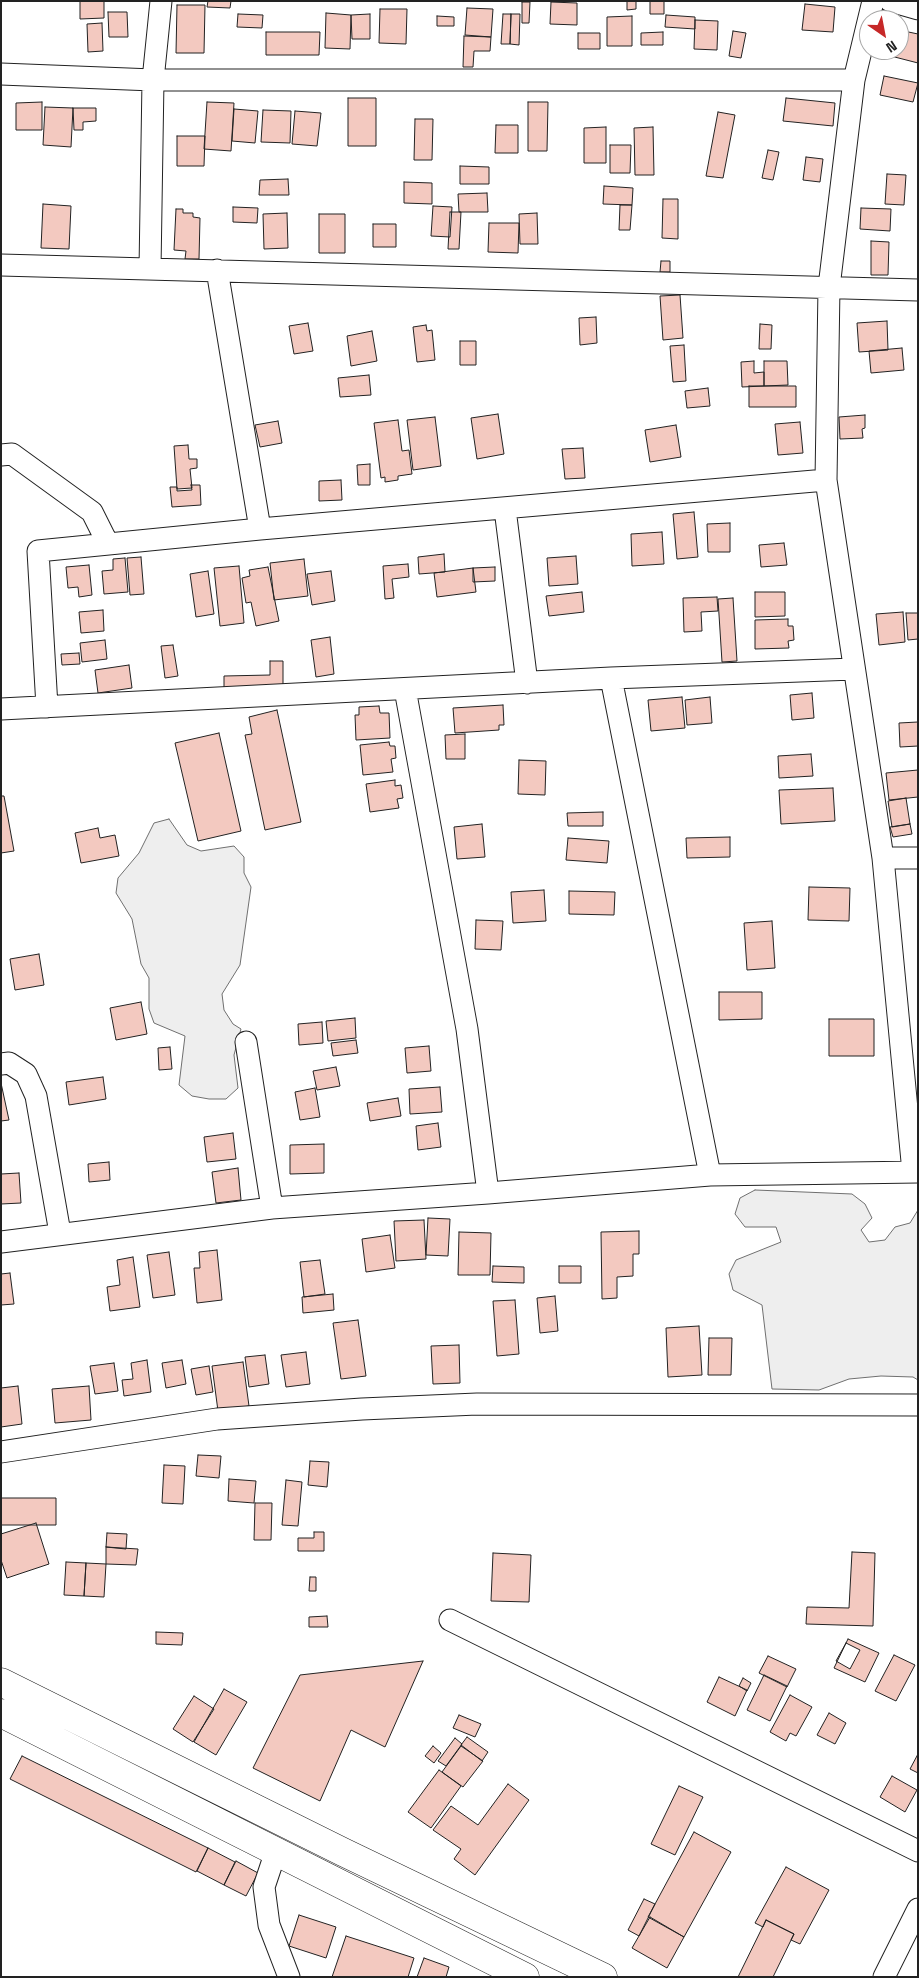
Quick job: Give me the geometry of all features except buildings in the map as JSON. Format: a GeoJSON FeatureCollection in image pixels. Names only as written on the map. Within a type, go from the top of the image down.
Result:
{"type":"FeatureCollection","features":[{"type":"Feature","properties":{"kind":"highway"},"geometry":{"type":"LineString","coordinates":[[1,1682],[343,1852],[603,1977]]}},
{"type":"Feature","properties":{"kind":"highway"},"geometry":{"type":"LineString","coordinates":[[1,1713],[525,1977]]}},
{"type":"Feature","properties":{"kind":"street"},"geometry":{"type":"LineString","coordinates":[[150,269],[153,80],[161,1]]}},
{"type":"Feature","properties":{"kind":"street"},"geometry":{"type":"LineString","coordinates":[[1,1242],[60,1233],[272,1208],[710,1175],[915,1172],[883,858],[826,480],[829,287],[854,80],[874,1]]}},
{"type":"Feature","properties":{"kind":"street"},"geometry":{"type":"LineString","coordinates":[[890,1],[918,9]]}},
{"type":"Feature","properties":{"kind":"street"},"geometry":{"type":"LineString","coordinates":[[1,74],[153,80],[854,80]]}},
{"type":"Feature","properties":{"kind":"street"},"geometry":{"type":"LineString","coordinates":[[1,265],[918,290]]}},
{"type":"Feature","properties":{"kind":"street"},"geometry":{"type":"LineString","coordinates":[[217,270],[260,529]]}},
{"type":"Feature","properties":{"kind":"street"},"geometry":{"type":"LineString","coordinates":[[1,455],[12,454],[92,512],[108,544]]}},
{"type":"Feature","properties":{"kind":"street"},"geometry":{"type":"LineString","coordinates":[[47,707],[38,551],[260,529],[826,480]]}},
{"type":"Feature","properties":{"kind":"street"},"geometry":{"type":"LineString","coordinates":[[505,509],[527,683]]}},
{"type":"Feature","properties":{"kind":"street"},"geometry":{"type":"LineString","coordinates":[[1,709],[611,678],[854,668]]}},
{"type":"Feature","properties":{"kind":"street"},"geometry":{"type":"LineString","coordinates":[[611,678],[710,1175]]}},
{"type":"Feature","properties":{"kind":"street"},"geometry":{"type":"LineString","coordinates":[[405,689],[466,1029],[488,1193]]}},
{"type":"Feature","properties":{"kind":"street"},"geometry":{"type":"LineString","coordinates":[[883,858],[918,858]]}},
{"type":"Feature","properties":{"kind":"street"},"geometry":{"type":"LineString","coordinates":[[246,1042],[272,1208]]}},
{"type":"Feature","properties":{"kind":"street"},"geometry":{"type":"LineString","coordinates":[[1,1064],[9,1063],[26,1074],[36,1096],[60,1233]]}},
{"type":"Feature","properties":{"kind":"street"},"geometry":{"type":"LineString","coordinates":[[1,1452],[217,1419],[362,1409],[477,1404],[918,1406]]}},
{"type":"Feature","properties":{"kind":"street"},"geometry":{"type":"LineString","coordinates":[[450,1620],[918,1850]]}},
{"type":"Feature","properties":{"kind":"street"},"geometry":{"type":"LineString","coordinates":[[276,1851],[264,1887],[269,1925],[289,1977]]}},
{"type":"Feature","properties":{"kind":"street"},"geometry":{"type":"LineString","coordinates":[[884,1977],[918,1909]]}},
{"type":"Feature","properties":{"kind":"shaded area"},"geometry":{"type":"Polygon","coordinates":[[[169,819],[187,845],[201,851],[234,846],[244,857],[244,873],[251,887],[240,965],[222,994],[224,1010],[233,1024],[241,1029],[234,1055],[238,1088],[226,1099],[192,1096],[179,1085],[185,1036],[154,1023],[149,1009],[149,978],[141,964],[132,919],[116,893],[118,878],[139,853],[154,823],[169,819]]]}},
{"type":"Feature","properties":{"kind":"shaded area"},"geometry":{"type":"Polygon","coordinates":[[[755,1190],[852,1194],[865,1204],[872,1218],[861,1230],[869,1242],[885,1240],[895,1227],[910,1223],[918,1210],[918,1380],[913,1377],[881,1376],[849,1379],[819,1390],[772,1389],[762,1305],[733,1290],[729,1274],[736,1260],[781,1242],[776,1227],[745,1227],[735,1214],[740,1198],[755,1190]]]}}]}
